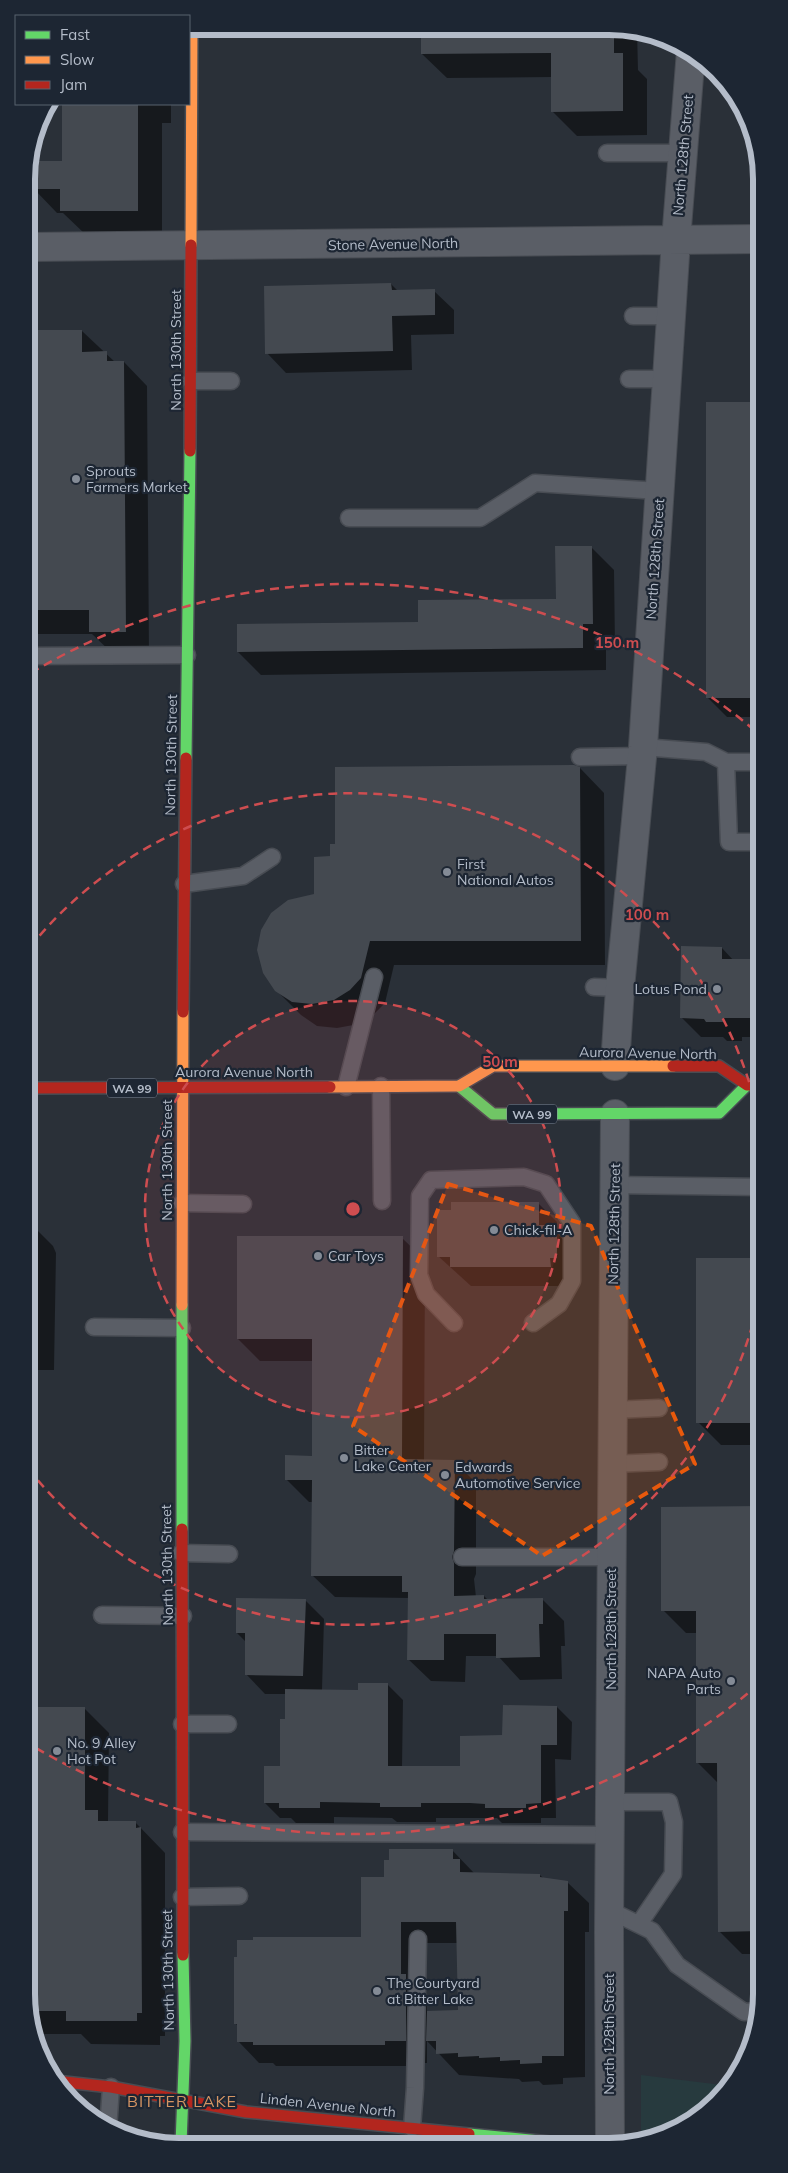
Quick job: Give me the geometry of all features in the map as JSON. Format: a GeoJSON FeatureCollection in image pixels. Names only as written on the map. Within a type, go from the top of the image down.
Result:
{"type":"FeatureCollection","features":[{"type":"Feature","properties":{"kind":"main road","name":"North 130th Street"},"geometry":{"type":"LineString","coordinates":[[181,2138],[185,2041],[182,1896],[182,1087],[191,382],[192,35]]}},
{"type":"Feature","properties":{"kind":"main road","name":"Aurora Avenue North"},"geometry":{"type":"LineString","coordinates":[[35,1088],[459,1086],[493,1066],[719,1066],[747,1085]]}},
{"type":"Feature","properties":{"kind":"main road"},"geometry":{"type":"LineString","coordinates":[[747,1085],[753,1085]]}},
{"type":"Feature","properties":{"kind":"main road","name":"WA 99"},"geometry":{"type":"LineString","coordinates":[[459,1086],[493,1114],[615,1114],[719,1113],[747,1085]]}},
{"type":"Feature","properties":{"kind":"main road","name":"Linden Avenue North"},"geometry":{"type":"LineString","coordinates":[[65,2082],[111,2087],[246,2112],[511,2138]]}},
{"type":"Feature","properties":{"kind":"street","name":"North 128th Street"},"geometry":{"type":"LineString","coordinates":[[615,1066],[607,987],[642,751],[676,240],[690,60]]}},
{"type":"Feature","properties":{"kind":"street","name":"Stone Avenue North"},"geometry":{"type":"LineString","coordinates":[[35,247],[753,239]]}},
{"type":"Feature","properties":{"kind":"street","name":"North 128th Street"},"geometry":{"type":"LineString","coordinates":[[610,2138],[609,1835],[615,1114]]}},
{"type":"Feature","properties":{"kind":"lane"},"geometry":{"type":"LineString","coordinates":[[607,153],[683,153]]}},
{"type":"Feature","properties":{"kind":"lane"},"geometry":{"type":"LineString","coordinates":[[633,316],[672,316]]}},
{"type":"Feature","properties":{"kind":"lane"},"geometry":{"type":"LineString","coordinates":[[629,379],[667,379]]}},
{"type":"Feature","properties":{"kind":"lane"},"geometry":{"type":"LineString","coordinates":[[191,382],[231,380]]}},
{"type":"Feature","properties":{"kind":"lane"},"geometry":{"type":"LineString","coordinates":[[349,518],[480,518],[535,483],[659,491]]}},
{"type":"Feature","properties":{"kind":"lane"},"geometry":{"type":"LineString","coordinates":[[35,656],[187,655]]}},
{"type":"Feature","properties":{"kind":"lane"},"geometry":{"type":"LineString","coordinates":[[580,757],[642,751],[706,752],[726,762],[753,762]]}},
{"type":"Feature","properties":{"kind":"lane"},"geometry":{"type":"LineString","coordinates":[[726,762],[729,842],[753,842]]}},
{"type":"Feature","properties":{"kind":"lane"},"geometry":{"type":"LineString","coordinates":[[184,884],[243,876],[272,857]]}},
{"type":"Feature","properties":{"kind":"lane"},"geometry":{"type":"LineString","coordinates":[[346,1087],[374,977]]}},
{"type":"Feature","properties":{"kind":"lane"},"geometry":{"type":"LineString","coordinates":[[381,1086],[382,1201]]}},
{"type":"Feature","properties":{"kind":"lane"},"geometry":{"type":"LineString","coordinates":[[454,1323],[426,1294],[419,1275],[420,1196],[431,1180],[524,1177],[546,1184],[572,1222],[572,1281],[559,1304],[534,1322]]}},
{"type":"Feature","properties":{"kind":"lane"},"geometry":{"type":"LineString","coordinates":[[614,1185],[753,1187]]}},
{"type":"Feature","properties":{"kind":"lane"},"geometry":{"type":"LineString","coordinates":[[182,1203],[243,1204]]}},
{"type":"Feature","properties":{"kind":"lane"},"geometry":{"type":"LineString","coordinates":[[94,1327],[182,1328]]}},
{"type":"Feature","properties":{"kind":"lane"},"geometry":{"type":"LineString","coordinates":[[612,1410],[659,1408]]}},
{"type":"Feature","properties":{"kind":"lane"},"geometry":{"type":"LineString","coordinates":[[611,1464],[659,1462]]}},
{"type":"Feature","properties":{"kind":"lane"},"geometry":{"type":"LineString","coordinates":[[181,1554],[229,1554]]}},
{"type":"Feature","properties":{"kind":"lane"},"geometry":{"type":"LineString","coordinates":[[462,1557],[611,1557]]}},
{"type":"Feature","properties":{"kind":"lane"},"geometry":{"type":"LineString","coordinates":[[102,1615],[183,1616]]}},
{"type":"Feature","properties":{"kind":"lane"},"geometry":{"type":"LineString","coordinates":[[182,1724],[228,1724]]}},
{"type":"Feature","properties":{"kind":"lane"},"geometry":{"type":"LineString","coordinates":[[610,1802],[669,1802],[674,1822],[673,1874],[640,1924]]}},
{"type":"Feature","properties":{"kind":"lane"},"geometry":{"type":"LineString","coordinates":[[182,1832],[609,1835]]}},
{"type":"Feature","properties":{"kind":"lane"},"geometry":{"type":"LineString","coordinates":[[182,1896],[239,1896]]}},
{"type":"Feature","properties":{"kind":"lane"},"geometry":{"type":"LineString","coordinates":[[609,1910],[652,1931],[677,1965],[744,2012],[752,2012]]}},
{"type":"Feature","properties":{"kind":"lane"},"geometry":{"type":"LineString","coordinates":[[412,2128],[415,2088],[418,1939]]}},
{"type":"Feature","properties":{"kind":"lane"},"geometry":{"type":"LineString","coordinates":[[109,2120],[111,2087]]}},
{"type":"Feature","properties":{"kind":"highlighted area"},"geometry":{"type":"Polygon","coordinates":[[[448,1184],[591,1226],[695,1464],[542,1556],[353,1426],[448,1184]]]}},
{"type":"Feature","properties":{"kind":"green space"},"geometry":{"type":"Polygon","coordinates":[[[641,2075],[720,2085],[704,2102],[681,2119],[656,2130],[641,2134],[641,2075]]]}},
{"type":"Feature","properties":{"kind":"building"},"geometry":{"type":"Polygon","coordinates":[[[421,35],[614,35],[614,53],[623,53],[623,111],[551,112],[551,53],[421,54],[421,35]]]}},
{"type":"Feature","properties":{"kind":"building"},"geometry":{"type":"Polygon","coordinates":[[[62,105],[138,105],[138,211],[60,211],[60,189],[35,189],[35,169],[36,161],[62,161],[62,105]]]}},
{"type":"Feature","properties":{"kind":"building"},"geometry":{"type":"Polygon","coordinates":[[[391,283],[392,290],[435,289],[435,315],[392,316],[393,351],[265,354],[264,286],[391,283]]]}},
{"type":"Feature","properties":{"kind":"building","name":"Sprouts Farmers Market"},"geometry":{"type":"Polygon","coordinates":[[[35,330],[82,330],[82,352],[107,351],[107,361],[124,361],[126,632],[89,632],[89,610],[35,610],[35,330]]]}},
{"type":"Feature","properties":{"kind":"building"},"geometry":{"type":"Polygon","coordinates":[[[706,402],[753,402],[753,698],[706,698],[706,402]]]}},
{"type":"Feature","properties":{"kind":"building"},"geometry":{"type":"Polygon","coordinates":[[[555,546],[592,546],[593,624],[583,624],[583,648],[237,652],[237,624],[418,622],[418,600],[556,599],[555,546]]]}},
{"type":"Feature","properties":{"kind":"building","name":"First National Autos"},"geometry":{"type":"Polygon","coordinates":[[[574,765],[580,767],[581,941],[370,941],[361,978],[350,990],[334,1000],[312,1004],[292,1002],[275,991],[263,973],[257,950],[261,930],[271,913],[288,900],[314,894],[314,857],[330,856],[330,844],[335,844],[335,767],[574,765]]]}},
{"type":"Feature","properties":{"kind":"building","name":"Lotus Pond"},"geometry":{"type":"Polygon","coordinates":[[[681,946],[722,947],[722,959],[753,959],[753,1018],[723,1018],[723,1022],[706,1022],[704,1019],[680,1018],[681,946]]]}},
{"type":"Feature","properties":{"kind":"building","name":"Chick-fil-A"},"geometry":{"type":"Polygon","coordinates":[[[451,1202],[539,1202],[539,1225],[551,1225],[551,1235],[557,1235],[557,1258],[550,1258],[551,1267],[450,1267],[450,1257],[437,1257],[437,1210],[451,1210],[451,1202]]]}},
{"type":"Feature","properties":{"kind":"building"},"geometry":{"type":"Polygon","coordinates":[[[237,1236],[403,1236],[402,1459],[455,1460],[454,1551],[452,1557],[454,1563],[454,1596],[484,1595],[484,1599],[543,1598],[543,1624],[539,1624],[540,1657],[496,1658],[496,1634],[444,1634],[444,1660],[407,1660],[408,1592],[402,1592],[402,1576],[311,1576],[312,1480],[285,1480],[285,1455],[312,1456],[312,1339],[237,1339],[237,1236]]]}},
{"type":"Feature","properties":{"kind":"building"},"geometry":{"type":"Polygon","coordinates":[[[696,1258],[753,1258],[753,1423],[696,1423],[696,1258]]]}},
{"type":"Feature","properties":{"kind":"building"},"geometry":{"type":"Polygon","coordinates":[[[753,1506],[753,1931],[718,1932],[717,1763],[696,1763],[696,1611],[661,1611],[661,1507],[753,1506]]]}},
{"type":"Feature","properties":{"kind":"building"},"geometry":{"type":"Polygon","coordinates":[[[236,1598],[306,1599],[303,1676],[245,1675],[245,1633],[236,1633],[236,1598]]]}},
{"type":"Feature","properties":{"kind":"building"},"geometry":{"type":"Polygon","coordinates":[[[358,1683],[388,1683],[388,1766],[460,1766],[460,1736],[502,1735],[503,1705],[557,1706],[557,1745],[541,1745],[541,1803],[526,1804],[526,1808],[485,1808],[485,1804],[470,1803],[421,1803],[421,1807],[380,1807],[380,1803],[320,1802],[320,1808],[279,1808],[279,1803],[264,1803],[264,1766],[280,1766],[280,1719],[285,1719],[285,1689],[358,1690],[358,1683]]]}},
{"type":"Feature","properties":{"kind":"building"},"geometry":{"type":"Polygon","coordinates":[[[35,1707],[85,1707],[85,1810],[98,1810],[98,1821],[136,1821],[136,1828],[141,1827],[142,2013],[137,2013],[137,2021],[66,2021],[66,2011],[36,2011],[35,1707]]]}},
{"type":"Feature","properties":{"kind":"building"},"geometry":{"type":"Polygon","coordinates":[[[389,1849],[453,1849],[453,1859],[460,1859],[460,1872],[540,1874],[540,1877],[568,1881],[568,1911],[564,1911],[564,2056],[542,2056],[542,2063],[520,2064],[520,2060],[500,2061],[500,2057],[458,2057],[458,2053],[436,2054],[436,2041],[426,2041],[427,2011],[458,2010],[456,1922],[401,1922],[401,1974],[406,1974],[406,2041],[385,2041],[385,2045],[253,2045],[253,2042],[237,2042],[237,2024],[234,2024],[234,1957],[237,1957],[237,1940],[253,1940],[253,1937],[361,1937],[361,1877],[384,1877],[384,1860],[389,1860],[389,1849]]]}},
{"type":"Feature","properties":{"kind":"traffic: fast"},"geometry":{"type":"LineString","coordinates":[[186,758],[190,451]]}},
{"type":"Feature","properties":{"kind":"traffic: fast"},"geometry":{"type":"LineString","coordinates":[[459,1086],[493,1114],[719,1113],[747,1085]]}},
{"type":"Feature","properties":{"kind":"traffic: fast"},"geometry":{"type":"LineString","coordinates":[[182,1305],[182,1529]]}},
{"type":"Feature","properties":{"kind":"traffic: fast"},"geometry":{"type":"LineString","coordinates":[[181,2138],[185,2041],[183,1955]]}},
{"type":"Feature","properties":{"kind":"traffic: fast"},"geometry":{"type":"LineString","coordinates":[[469,2134],[509,2138]]}},
{"type":"Feature","properties":{"kind":"traffic: slow"},"geometry":{"type":"LineString","coordinates":[[191,245],[192,35]]}},
{"type":"Feature","properties":{"kind":"traffic: slow"},"geometry":{"type":"LineString","coordinates":[[182,1305],[183,1012]]}},
{"type":"Feature","properties":{"kind":"traffic: slow"},"geometry":{"type":"LineString","coordinates":[[330,1087],[459,1086],[493,1066],[673,1066]]}},
{"type":"Feature","properties":{"kind":"traffic: jam"},"geometry":{"type":"LineString","coordinates":[[190,451],[191,245]]}},
{"type":"Feature","properties":{"kind":"traffic: jam"},"geometry":{"type":"LineString","coordinates":[[183,1012],[186,758]]}},
{"type":"Feature","properties":{"kind":"traffic: jam"},"geometry":{"type":"LineString","coordinates":[[673,1066],[719,1066],[747,1085],[753,1085]]}},
{"type":"Feature","properties":{"kind":"traffic: jam"},"geometry":{"type":"LineString","coordinates":[[35,1088],[330,1087]]}},
{"type":"Feature","properties":{"kind":"traffic: jam"},"geometry":{"type":"LineString","coordinates":[[182,1529],[183,1955]]}},
{"type":"Feature","properties":{"kind":"traffic: jam"},"geometry":{"type":"LineString","coordinates":[[65,2082],[111,2087],[246,2112],[469,2134]]}},
{"type":"Feature","properties":{"kind":"place","name":"Sprouts Farmers Market"},"geometry":{"type":"Point","coordinates":[76,479]}},
{"type":"Feature","properties":{"kind":"place","name":"First National Autos"},"geometry":{"type":"Point","coordinates":[447,872]}},
{"type":"Feature","properties":{"kind":"place","name":"Lotus Pond"},"geometry":{"type":"Point","coordinates":[717,989]}},
{"type":"Feature","properties":{"kind":"place","name":"Chick-fil-A"},"geometry":{"type":"Point","coordinates":[494,1230]}},
{"type":"Feature","properties":{"kind":"place","name":"Car Toys"},"geometry":{"type":"Point","coordinates":[318,1256]}},
{"type":"Feature","properties":{"kind":"place","name":"Bitter Lake Center"},"geometry":{"type":"Point","coordinates":[344,1458]}},
{"type":"Feature","properties":{"kind":"place","name":"Edwards Automotive Service"},"geometry":{"type":"Point","coordinates":[445,1475]}},
{"type":"Feature","properties":{"kind":"place","name":"NAPA Auto Parts"},"geometry":{"type":"Point","coordinates":[731,1681]}},
{"type":"Feature","properties":{"kind":"place","name":"No. 9 Alley Hot Pot"},"geometry":{"type":"Point","coordinates":[57,1751]}},
{"type":"Feature","properties":{"kind":"place","name":"The Courtyard at Bitter Lake"},"geometry":{"type":"Point","coordinates":[377,1991]}},
{"type":"Feature","properties":{"kind":"district","name":"BITTER LAKE"},"geometry":{"type":"Point","coordinates":[182,2101]}}]}
